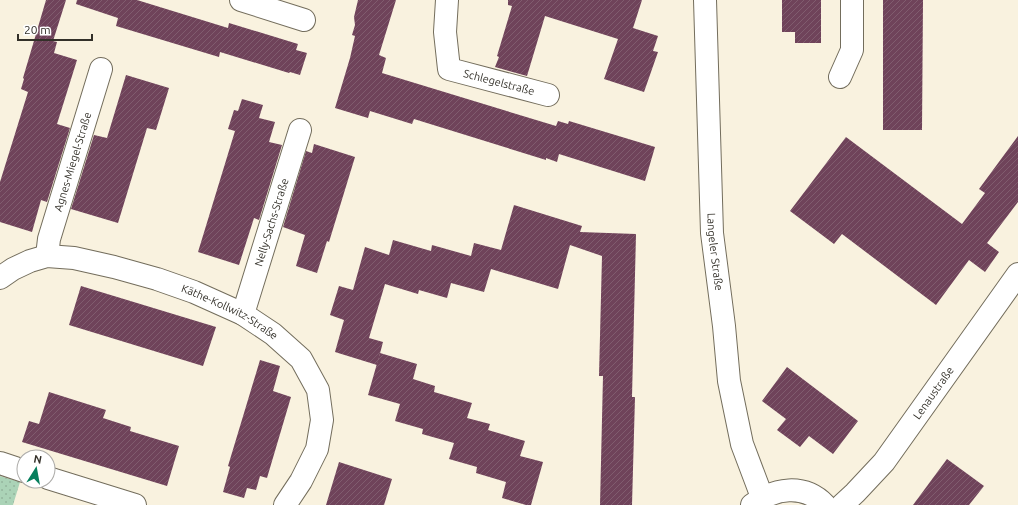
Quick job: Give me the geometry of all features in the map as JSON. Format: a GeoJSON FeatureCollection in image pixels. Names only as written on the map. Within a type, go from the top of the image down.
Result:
{"type":"FeatureCollection","features":[{"type":"Feature","properties":{"kind":"street"},"geometry":{"type":"LineString","coordinates":[[241,0],[304,20]]}},
{"type":"Feature","properties":{"kind":"street","name":"Schlegelstraße"},"geometry":{"type":"LineString","coordinates":[[447,0],[445,32],[449,69],[548,95]]}},
{"type":"Feature","properties":{"kind":"street","name":"Langeler Straße"},"geometry":{"type":"LineString","coordinates":[[705,0],[712,233],[724,326],[729,381],[742,444],[757,501]]}},
{"type":"Feature","properties":{"kind":"street"},"geometry":{"type":"LineString","coordinates":[[840,77],[852,50],[852,0]]}},
{"type":"Feature","properties":{"kind":"street","name":"Agnes-Miegel-Straße"},"geometry":{"type":"LineString","coordinates":[[48,256],[49,239],[101,69]]}},
{"type":"Feature","properties":{"kind":"street","name":"Nelly-Sachs-Straße"},"geometry":{"type":"LineString","coordinates":[[243,314],[300,130]]}},
{"type":"Feature","properties":{"kind":"street","name":"Käthe-Kollwitz-Straße"},"geometry":{"type":"LineString","coordinates":[[0,278],[13,269],[30,261],[48,256],[74,258],[157,279],[194,292],[243,314],[273,334],[301,359],[318,390],[322,420],[317,449],[301,482],[285,505]]}},
{"type":"Feature","properties":{"kind":"street","name":"Lenaustraße"},"geometry":{"type":"LineString","coordinates":[[842,505],[884,462],[1018,274]]}},
{"type":"Feature","properties":{"kind":"street"},"geometry":{"type":"LineString","coordinates":[[0,463],[16,468]]}},
{"type":"Feature","properties":{"kind":"street"},"geometry":{"type":"LineString","coordinates":[[56,480],[135,505]]}},
{"type":"Feature","properties":{"kind":"street"},"geometry":{"type":"LineString","coordinates":[[757,501],[777,491],[793,490],[808,494],[825,505]]}},
{"type":"Feature","properties":{"kind":"green space"},"geometry":{"type":"Polygon","coordinates":[[[0,476],[16,481],[16,489],[18,489],[13,505],[0,505],[0,476]]]}},
{"type":"Feature","properties":{"kind":"building"},"geometry":{"type":"Polygon","coordinates":[[[46,0],[66,0],[53,41],[57,42],[54,53],[77,60],[57,124],[70,128],[47,202],[41,200],[32,232],[0,222],[0,182],[28,92],[21,89],[23,78],[46,0]]]}},
{"type":"Feature","properties":{"kind":"building"},"geometry":{"type":"Polygon","coordinates":[[[77,0],[137,0],[228,28],[229,23],[298,44],[296,50],[307,53],[300,75],[220,52],[219,57],[116,26],[118,18],[76,4],[77,0]]]}},
{"type":"Feature","properties":{"kind":"building"},"geometry":{"type":"Polygon","coordinates":[[[358,0],[396,0],[379,55],[386,58],[382,73],[556,126],[558,121],[568,124],[569,121],[655,147],[645,181],[559,154],[557,162],[546,158],[546,160],[414,119],[412,124],[370,111],[368,118],[335,108],[355,36],[352,35],[355,25],[354,17],[358,0]]]}},
{"type":"Feature","properties":{"kind":"building"},"geometry":{"type":"Polygon","coordinates":[[[508,0],[642,0],[633,28],[658,36],[653,51],[658,52],[644,92],[604,79],[618,39],[545,16],[527,76],[495,67],[512,6],[508,5],[508,0]]]}},
{"type":"Feature","properties":{"kind":"building"},"geometry":{"type":"Polygon","coordinates":[[[782,0],[821,0],[821,43],[795,43],[795,32],[782,32],[782,0]]]}},
{"type":"Feature","properties":{"kind":"building"},"geometry":{"type":"Polygon","coordinates":[[[883,0],[923,0],[922,130],[883,130],[883,0]]]}},
{"type":"Feature","properties":{"kind":"building"},"geometry":{"type":"Polygon","coordinates":[[[126,75],[169,88],[156,130],[147,128],[118,223],[71,209],[94,135],[107,138],[126,75]]]}},
{"type":"Feature","properties":{"kind":"building"},"geometry":{"type":"Polygon","coordinates":[[[242,99],[263,105],[259,118],[275,122],[269,142],[282,145],[259,220],[254,218],[239,265],[198,252],[235,131],[228,129],[234,110],[238,111],[242,99]]]}},
{"type":"Feature","properties":{"kind":"building"},"geometry":{"type":"Polygon","coordinates":[[[1018,136],[1018,202],[987,243],[999,252],[985,272],[969,260],[936,305],[842,234],[834,244],[790,211],[846,137],[962,224],[985,193],[979,189],[1018,136]]]}},
{"type":"Feature","properties":{"kind":"building"},"geometry":{"type":"Polygon","coordinates":[[[314,144],[355,157],[329,242],[327,241],[317,273],[296,266],[305,235],[283,227],[306,151],[312,153],[314,144]]]}},
{"type":"Feature","properties":{"kind":"building"},"geometry":{"type":"Polygon","coordinates":[[[514,205],[582,226],[580,232],[636,234],[632,397],[635,397],[632,505],[600,505],[603,376],[599,376],[602,256],[570,245],[558,289],[491,269],[484,292],[451,283],[447,298],[419,290],[418,294],[385,284],[369,338],[383,342],[377,365],[335,352],[344,320],[330,315],[339,286],[353,290],[365,247],[389,255],[393,240],[431,251],[432,245],[471,256],[474,243],[501,250],[514,205]]]}},
{"type":"Feature","properties":{"kind":"building"},"geometry":{"type":"Polygon","coordinates":[[[81,286],[216,327],[203,366],[69,325],[81,286]]]}},
{"type":"Feature","properties":{"kind":"building"},"geometry":{"type":"Polygon","coordinates":[[[380,353],[417,364],[413,379],[435,386],[434,392],[472,403],[467,418],[490,424],[488,430],[525,441],[520,456],[543,462],[531,505],[502,498],[506,482],[476,473],[477,467],[449,459],[454,443],[422,434],[423,429],[395,421],[400,404],[368,395],[380,353]]]}},
{"type":"Feature","properties":{"kind":"building"},"geometry":{"type":"Polygon","coordinates":[[[260,360],[280,366],[273,391],[291,397],[267,478],[260,476],[256,490],[247,488],[244,498],[223,492],[230,467],[228,466],[260,360]]]}},
{"type":"Feature","properties":{"kind":"building"},"geometry":{"type":"Polygon","coordinates":[[[787,367],[858,421],[833,454],[809,436],[800,447],[777,430],[786,419],[762,401],[787,367]]]}},
{"type":"Feature","properties":{"kind":"building"},"geometry":{"type":"Polygon","coordinates":[[[49,392],[106,410],[103,418],[131,427],[130,431],[179,446],[167,486],[56,452],[56,449],[45,449],[22,442],[29,421],[39,424],[49,392]]]}},
{"type":"Feature","properties":{"kind":"building"},"geometry":{"type":"Polygon","coordinates":[[[947,459],[984,486],[969,505],[913,505],[947,459]]]}},
{"type":"Feature","properties":{"kind":"building"},"geometry":{"type":"Polygon","coordinates":[[[339,462],[392,479],[384,505],[326,505],[339,462]]]}}]}
